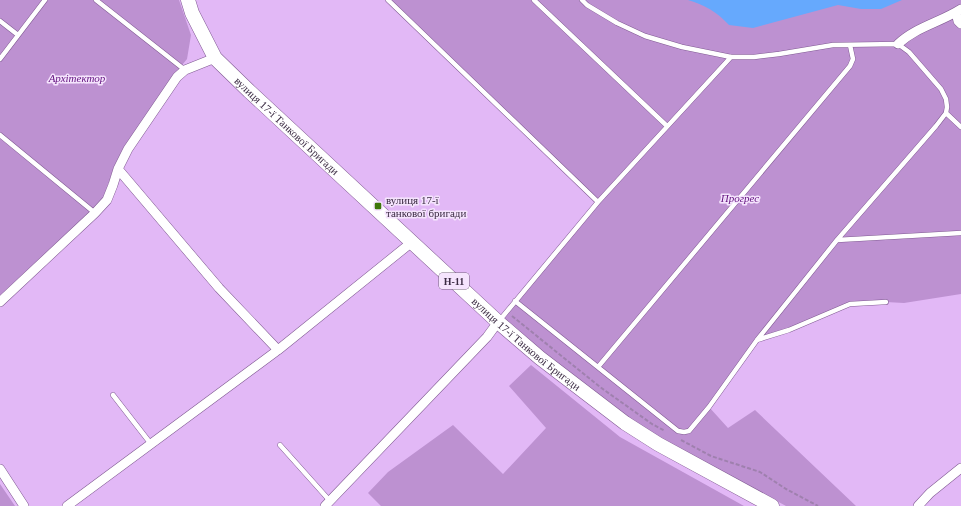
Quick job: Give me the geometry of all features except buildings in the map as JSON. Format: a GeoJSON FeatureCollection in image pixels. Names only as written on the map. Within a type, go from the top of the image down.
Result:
{"type":"FeatureCollection","features":[{"type":"Feature","properties":{"kind":"main road","name":"вулиця 17-ї Танкової Бригади"},"geometry":{"type":"LineString","coordinates":[[188,0],[192,13],[215,58],[498,322],[540,358],[625,423],[658,444],[772,506]]}},
{"type":"Feature","properties":{"kind":"street"},"geometry":{"type":"LineString","coordinates":[[959,10],[958,21],[961,24]]}},
{"type":"Feature","properties":{"kind":"street"},"geometry":{"type":"LineString","coordinates":[[898,44],[914,32],[959,10]]}},
{"type":"Feature","properties":{"kind":"street"},"geometry":{"type":"LineString","coordinates":[[0,302],[107,200],[118,169],[128,149],[177,77],[185,70],[215,58]]}},
{"type":"Feature","properties":{"kind":"street"},"geometry":{"type":"LineString","coordinates":[[118,169],[219,288],[278,350]]}},
{"type":"Feature","properties":{"kind":"street"},"geometry":{"type":"LineString","coordinates":[[66,506],[278,350],[412,242]]}},
{"type":"Feature","properties":{"kind":"street"},"geometry":{"type":"LineString","coordinates":[[328,504],[488,337],[498,322]]}},
{"type":"Feature","properties":{"kind":"street"},"geometry":{"type":"LineString","coordinates":[[918,506],[930,493],[961,468]]}},
{"type":"Feature","properties":{"kind":"street"},"geometry":{"type":"LineString","coordinates":[[0,469],[24,506]]}},
{"type":"Feature","properties":{"kind":"lane"},"geometry":{"type":"LineString","coordinates":[[0,59],[45,0]]}},
{"type":"Feature","properties":{"kind":"lane"},"geometry":{"type":"LineString","coordinates":[[96,0],[185,70]]}},
{"type":"Feature","properties":{"kind":"lane"},"geometry":{"type":"LineString","coordinates":[[388,0],[598,202]]}},
{"type":"Feature","properties":{"kind":"lane"},"geometry":{"type":"LineString","coordinates":[[534,0],[667,126]]}},
{"type":"Feature","properties":{"kind":"lane"},"geometry":{"type":"LineString","coordinates":[[515,301],[678,431],[684,432],[688,430],[708,408],[757,340],[837,240],[946,113],[946,99],[941,89],[910,52],[898,44],[833,45],[766,56],[731,57],[682,47],[645,36],[617,23],[587,5],[582,0]]}},
{"type":"Feature","properties":{"kind":"lane"},"geometry":{"type":"LineString","coordinates":[[0,21],[18,35]]}},
{"type":"Feature","properties":{"kind":"lane"},"geometry":{"type":"LineString","coordinates":[[598,367],[850,66],[853,59],[850,45]]}},
{"type":"Feature","properties":{"kind":"lane"},"geometry":{"type":"LineString","coordinates":[[498,322],[598,202],[731,57]]}},
{"type":"Feature","properties":{"kind":"lane"},"geometry":{"type":"LineString","coordinates":[[946,113],[961,127]]}},
{"type":"Feature","properties":{"kind":"lane"},"geometry":{"type":"LineString","coordinates":[[0,135],[95,213]]}},
{"type":"Feature","properties":{"kind":"lane"},"geometry":{"type":"LineString","coordinates":[[837,240],[961,233]]}},
{"type":"Feature","properties":{"kind":"lane"},"geometry":{"type":"LineString","coordinates":[[757,340],[789,330],[850,304],[886,302]]}},
{"type":"Feature","properties":{"kind":"lane"},"geometry":{"type":"LineString","coordinates":[[113,395],[151,444]]}},
{"type":"Feature","properties":{"kind":"lane"},"geometry":{"type":"LineString","coordinates":[[280,445],[328,504]]}},
{"type":"Feature","properties":{"kind":"green space","name":"Архітектор"},"geometry":{"type":"Polygon","coordinates":[[[0,0],[179,0],[191,35],[187,59],[174,75],[124,147],[114,167],[104,196],[95,208],[0,297],[0,0]]]}},
{"type":"Feature","properties":{"kind":"green space","name":"Прогрес"},"geometry":{"type":"Polygon","coordinates":[[[388,0],[961,0],[961,294],[904,303],[886,302],[850,304],[757,340],[709,407],[728,428],[755,410],[856,506],[786,506],[662,439],[629,419],[509,327],[505,318],[515,305],[515,301],[598,201],[388,0]]]}},
{"type":"Feature","properties":{"kind":"green space"},"geometry":{"type":"Polygon","coordinates":[[[531,365],[620,437],[744,506],[381,506],[368,493],[388,472],[453,425],[503,474],[546,428],[509,386],[531,365]]]}},
{"type":"Feature","properties":{"kind":"green space"},"geometry":{"type":"Polygon","coordinates":[[[0,484],[15,506],[0,506],[0,484]]]}},
{"type":"Feature","properties":{"kind":"water"},"geometry":{"type":"Polygon","coordinates":[[[688,0],[902,0],[881,9],[861,9],[838,5],[753,28],[729,25],[720,16],[700,4],[688,0]]]}},
{"type":"Feature","properties":{"kind":"place","name":"вулиця 17-ї танкової бригади"},"geometry":{"type":"Point","coordinates":[378,206]}}]}
